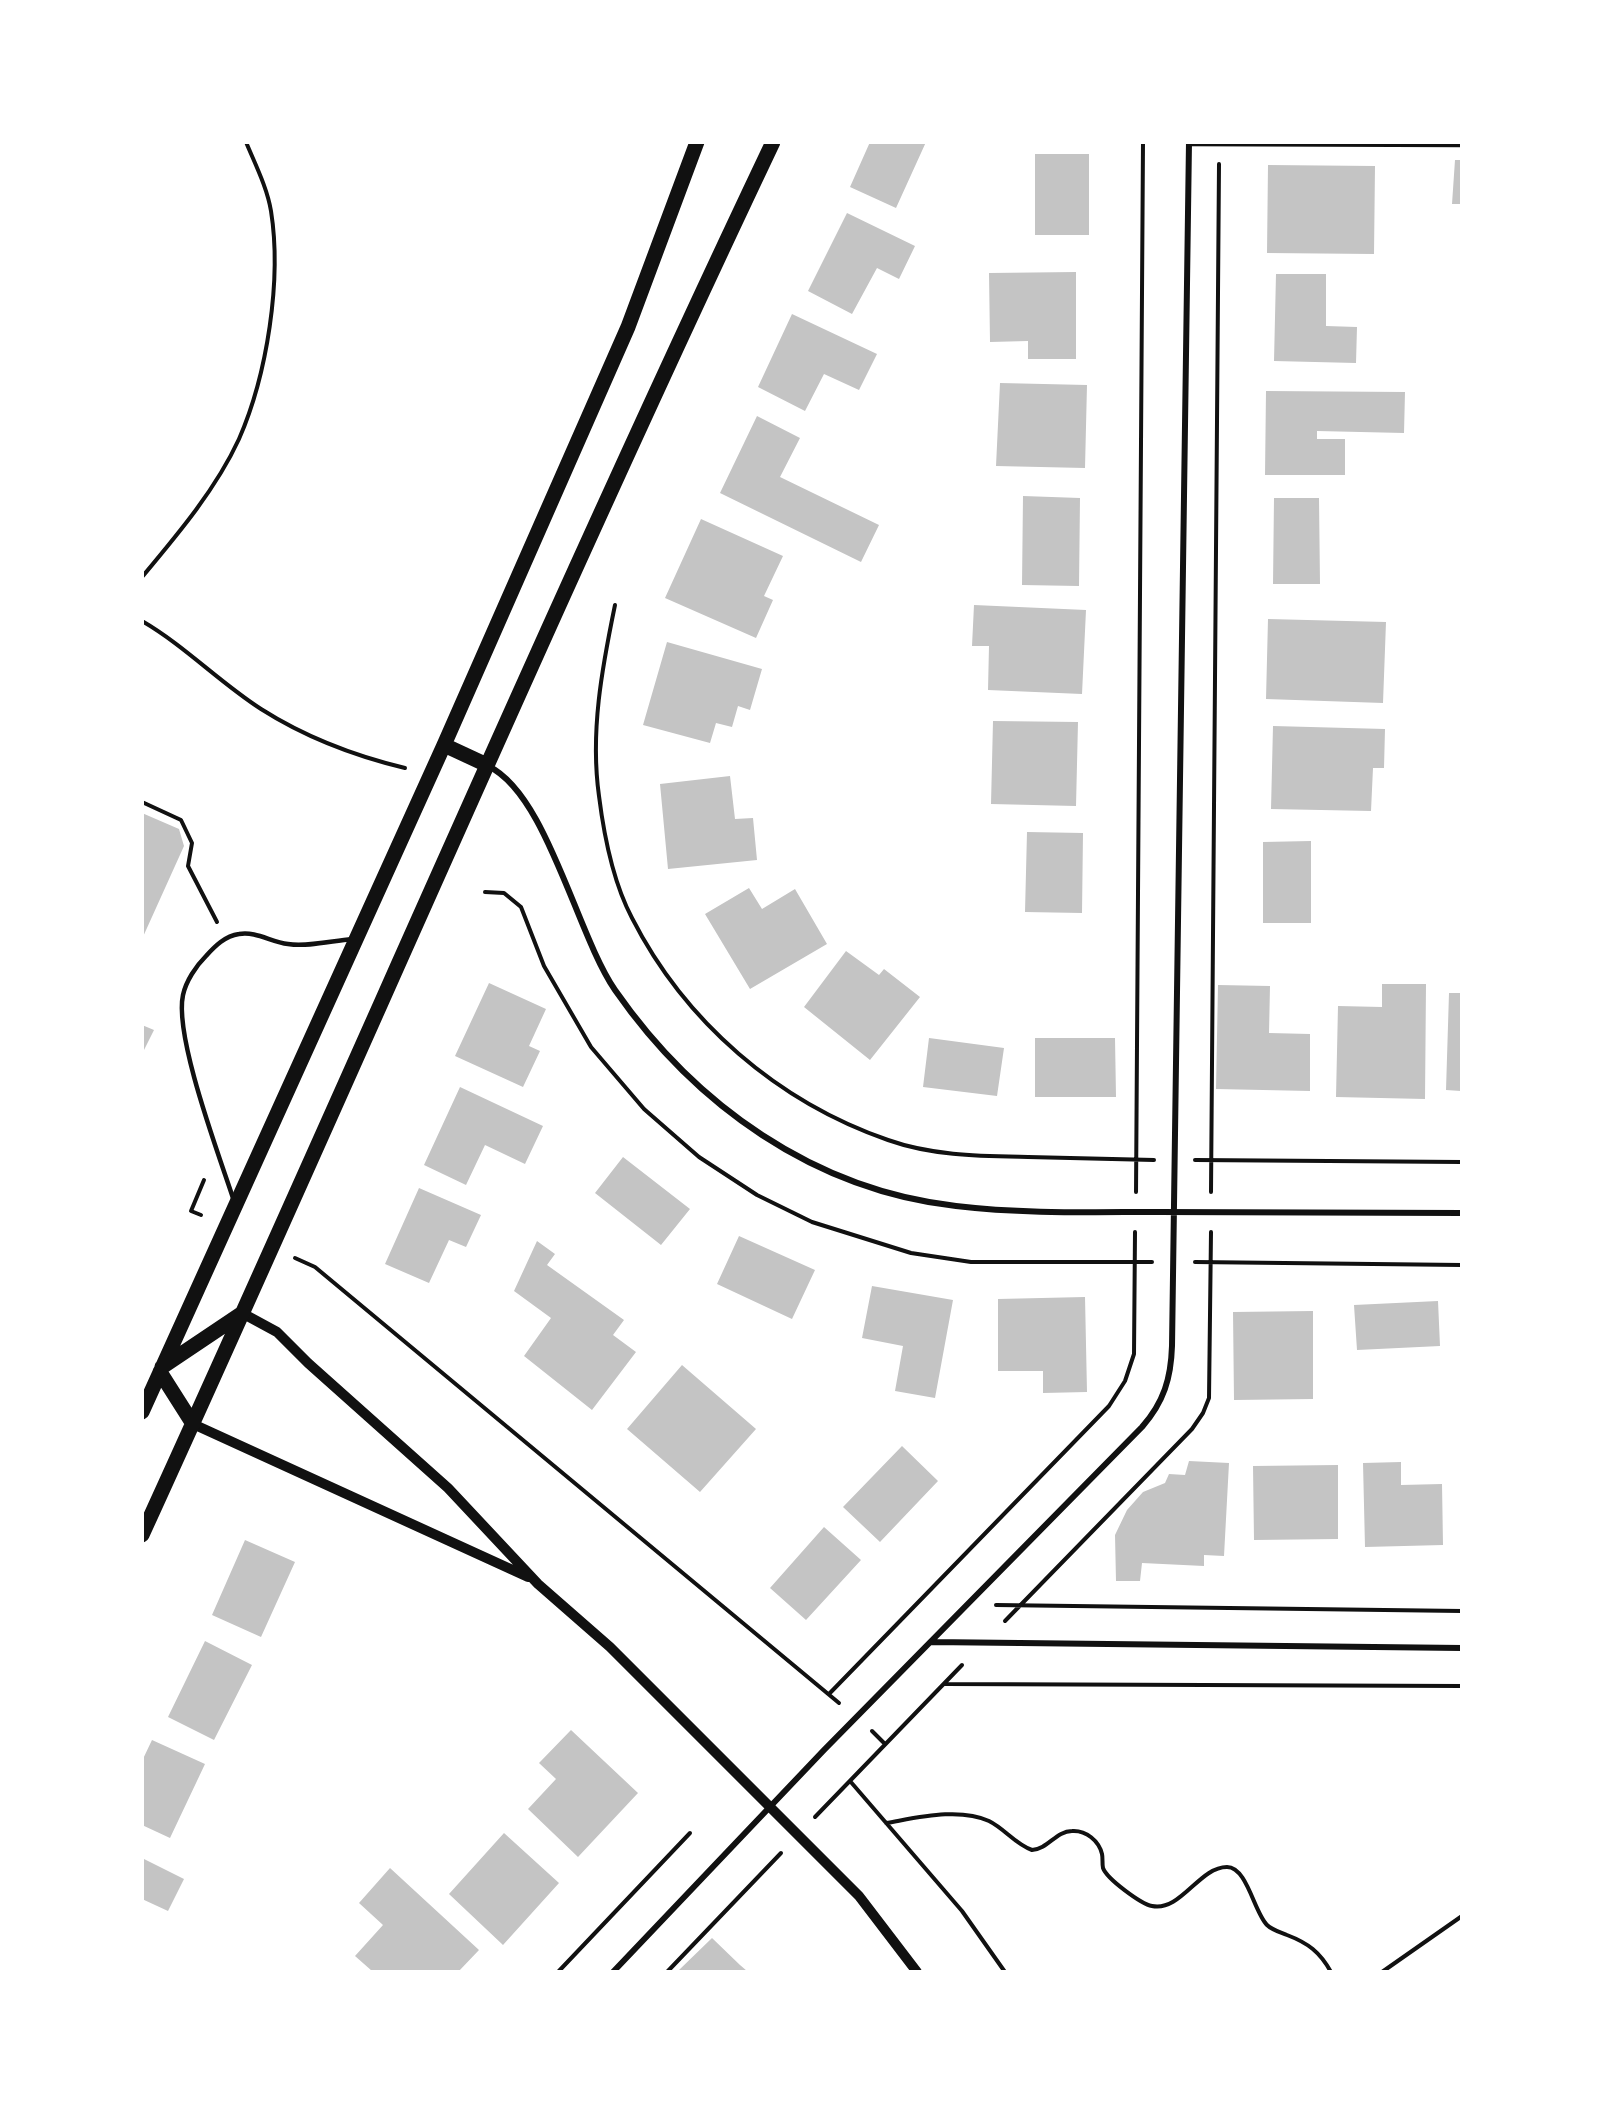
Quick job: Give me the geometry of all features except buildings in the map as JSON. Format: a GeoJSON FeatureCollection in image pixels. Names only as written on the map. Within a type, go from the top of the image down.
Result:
{"type":"FeatureCollection","features":[{"type":"Feature","properties":{"kind":"main road"},"geometry":{"type":"LineString","coordinates":[[142,1412],[429,773],[444,745],[636,309],[697,142]]}},
{"type":"Feature","properties":{"kind":"main road"},"geometry":{"type":"LineString","coordinates":[[142,1534],[487,765],[697,302],[773,142]]}},
{"type":"Feature","properties":{"kind":"main road"},"geometry":{"type":"LineString","coordinates":[[444,745],[487,765]]}},
{"type":"Feature","properties":{"kind":"main road"},"geometry":{"type":"LineString","coordinates":[[161,1370],[242,1313]]}},
{"type":"Feature","properties":{"kind":"main road"},"geometry":{"type":"LineString","coordinates":[[161,1370],[193,1424]]}},
{"type":"Feature","properties":{"kind":"street"},"geometry":{"type":"LineString","coordinates":[[613,1971],[857,1717],[1142,1427],[1162,1399],[1171,1370],[1189,143]]}},
{"type":"Feature","properties":{"kind":"street"},"geometry":{"type":"LineString","coordinates":[[487,765],[504,775],[530,811],[554,857],[588,941],[607,979],[637,1022],[707,1094],[747,1128],[795,1157],[847,1179],[898,1195],[954,1206],[1029,1211],[1461,1213]]}},
{"type":"Feature","properties":{"kind":"street"},"geometry":{"type":"LineString","coordinates":[[242,1313],[277,1332],[308,1363],[434,1475],[538,1584],[610,1647],[859,1896],[917,1971]]}},
{"type":"Feature","properties":{"kind":"street"},"geometry":{"type":"LineString","coordinates":[[193,1424],[512,1569],[538,1584]]}},
{"type":"Feature","properties":{"kind":"street"},"geometry":{"type":"LineString","coordinates":[[931,1642],[1461,1648]]}},
{"type":"Feature","properties":{"kind":"lane"},"geometry":{"type":"LineString","coordinates":[[1189,143],[1461,145]]}},
{"type":"Feature","properties":{"kind":"lane"},"geometry":{"type":"LineString","coordinates":[[235,1203],[191,1060],[182,1008],[183,995],[193,973],[212,949],[226,938],[248,933],[297,945],[354,939]]}},
{"type":"Feature","properties":{"kind":"path"},"geometry":{"type":"LineString","coordinates":[[142,577],[173,540],[222,470],[252,405],[261,370],[273,282],[274,240],[270,210],[246,142]]}},
{"type":"Feature","properties":{"kind":"path"},"geometry":{"type":"LineString","coordinates":[[829,1694],[1109,1406],[1125,1381],[1134,1354],[1143,142]]}},
{"type":"Feature","properties":{"kind":"path"},"geometry":{"type":"LineString","coordinates":[[615,605],[603,662],[596,721],[598,795],[609,854],[631,917],[669,978],[711,1031],[764,1075],[804,1102],[889,1140],[958,1155],[1136,1160],[1461,1162]]}},
{"type":"Feature","properties":{"kind":"path"},"geometry":{"type":"LineString","coordinates":[[142,621],[180,644],[206,669],[260,708],[302,733],[373,760],[429,773]]}},
{"type":"Feature","properties":{"kind":"path"},"geometry":{"type":"LineString","coordinates":[[142,802],[181,820],[192,843],[188,866],[226,938]]}},
{"type":"Feature","properties":{"kind":"path"},"geometry":{"type":"LineString","coordinates":[[218,1149],[191,1211],[225,1226]]}},
{"type":"Feature","properties":{"kind":"path"},"geometry":{"type":"LineString","coordinates":[[271,1247],[315,1267],[857,1717]]}},
{"type":"Feature","properties":{"kind":"path"},"geometry":{"type":"LineString","coordinates":[[969,1604],[1115,1609],[1461,1611]]}},
{"type":"Feature","properties":{"kind":"path"},"geometry":{"type":"LineString","coordinates":[[945,1683],[1461,1686]]}},
{"type":"Feature","properties":{"kind":"path"},"geometry":{"type":"LineString","coordinates":[[668,1971],[850,1781],[962,1911],[1005,1971]]}},
{"type":"Feature","properties":{"kind":"path"},"geometry":{"type":"LineString","coordinates":[[886,1823],[947,1815],[976,1817],[988,1821],[1032,1850],[1044,1847],[1066,1832],[1082,1832],[1097,1843],[1106,1873],[1135,1899],[1152,1906],[1169,1904],[1218,1870],[1227,1867],[1234,1869],[1244,1879],[1256,1908],[1267,1925],[1314,1948],[1331,1971]]}},
{"type":"Feature","properties":{"kind":"path"},"geometry":{"type":"LineString","coordinates":[[558,1971],[690,1833]]}},
{"type":"Feature","properties":{"kind":"path"},"geometry":{"type":"LineString","coordinates":[[1383,1971],[1461,1916]]}}]}
